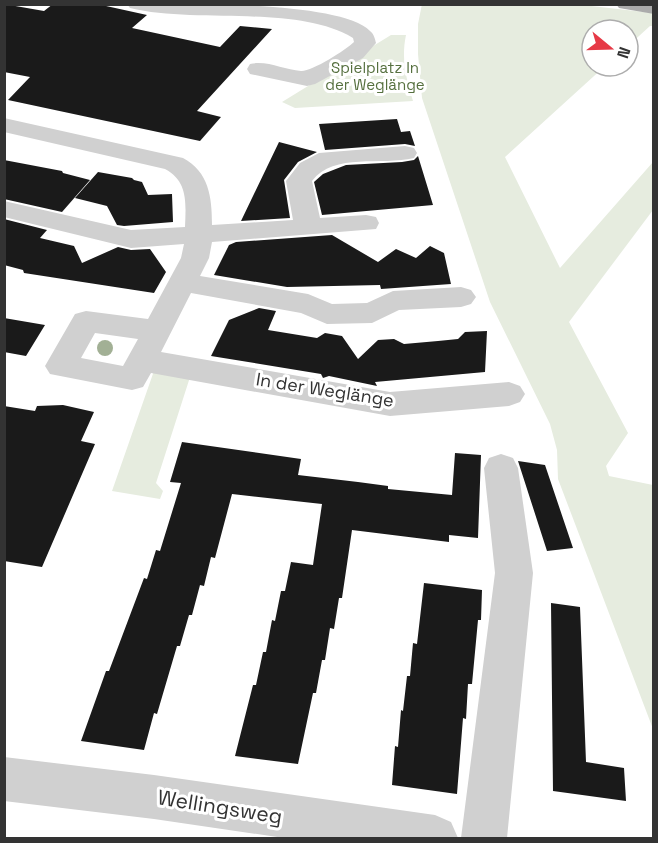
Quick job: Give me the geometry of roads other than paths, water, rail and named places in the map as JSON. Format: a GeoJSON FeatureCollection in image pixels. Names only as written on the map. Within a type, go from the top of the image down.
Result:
{"type":"FeatureCollection","features":[{"type":"Feature","properties":{"kind":"main road"},"geometry":{"type":"LineString","coordinates":[[626,4],[654,8]]}},
{"type":"Feature","properties":{"kind":"street"},"geometry":{"type":"LineString","coordinates":[[137,4],[313,17],[352,28],[363,35],[365,43],[355,53],[307,80],[258,69]]}},
{"type":"Feature","properties":{"kind":"street"},"geometry":{"type":"LineString","coordinates":[[4,125],[163,160],[182,167],[189,173],[198,192],[199,235],[195,258],[132,379],[62,366],[87,321],[156,332]]}},
{"type":"Feature","properties":{"kind":"street"},"geometry":{"type":"LineString","coordinates":[[308,227],[299,181],[309,168],[328,158],[405,153]]}},
{"type":"Feature","properties":{"kind":"street"},"geometry":{"type":"LineString","coordinates":[[4,209],[131,239],[366,223]]}},
{"type":"Feature","properties":{"kind":"street"},"geometry":{"type":"LineString","coordinates":[[181,282],[308,304],[327,314],[372,313],[393,301],[461,297]]}},
{"type":"Feature","properties":{"kind":"street","name":"In der Weglänge"},"geometry":{"type":"LineString","coordinates":[[141,360],[390,404],[509,394]]}},
{"type":"Feature","properties":{"kind":"street"},"geometry":{"type":"LineString","coordinates":[[484,838],[514,573],[501,468]]}},
{"type":"Feature","properties":{"kind":"street","name":"Wellingsweg"},"geometry":{"type":"LineString","coordinates":[[4,779],[154,797],[265,826],[435,838]]}},
{"type":"Feature","properties":{"kind":"park label","name":"Spielplatz In der Weglänge"},"geometry":{"type":"Point","coordinates":[375,76]}}]}
